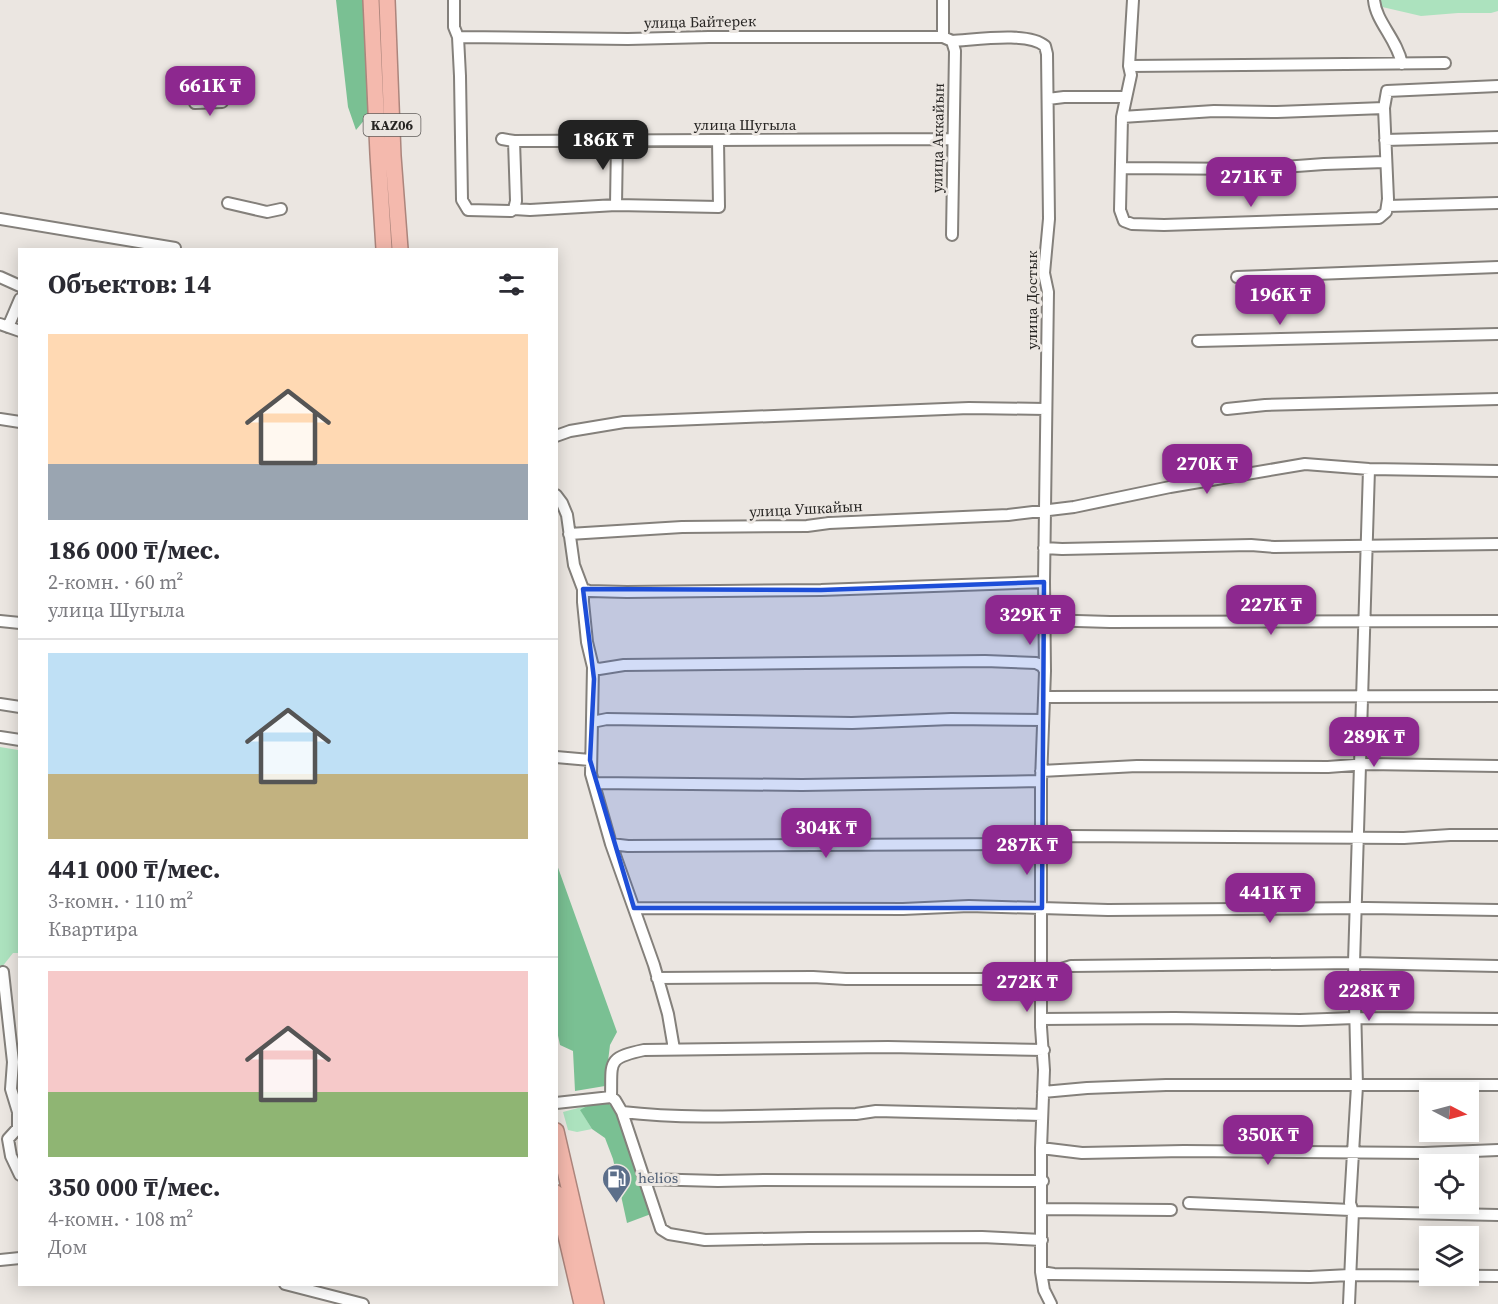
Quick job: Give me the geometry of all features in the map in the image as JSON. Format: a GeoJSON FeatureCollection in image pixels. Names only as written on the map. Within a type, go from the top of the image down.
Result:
{"type":"FeatureCollection","features":[{"type":"Feature","properties":{"kind":"highway","name":"KАZ06"},"geometry":{"type":"LineString","coordinates":[[371,0],[384,248]]}},
{"type":"Feature","properties":{"kind":"highway","name":"KАZ06"},"geometry":{"type":"LineString","coordinates":[[387,0],[393,156],[400,248]]}},
{"type":"Feature","properties":{"kind":"highway"},"geometry":{"type":"LineString","coordinates":[[558,1140],[596,1304]]}},
{"type":"Feature","properties":{"kind":"highway"},"geometry":{"type":"LineString","coordinates":[[558,1202],[582,1304]]}},
{"type":"Feature","properties":{"kind":"street"},"geometry":{"type":"LineString","coordinates":[[454,0],[454,27],[458,37],[462,194],[464,205],[468,210],[511,211],[514,209],[616,205],[719,207],[718,140]]}},
{"type":"Feature","properties":{"kind":"street","name":"улица Аккайын"},"geometry":{"type":"LineString","coordinates":[[943,0],[947,39],[955,51],[952,236]]}},
{"type":"Feature","properties":{"kind":"street"},"geometry":{"type":"LineString","coordinates":[[1133,0],[1129,66],[1131,75],[1122,117],[1123,168],[1120,210],[1124,221],[1132,224],[1379,218],[1386,212],[1388,192],[1384,108],[1387,91],[1498,86]]}},
{"type":"Feature","properties":{"kind":"street"},"geometry":{"type":"LineString","coordinates":[[1374,0],[1380,20],[1399,50],[1402,64]]}},
{"type":"Feature","properties":{"kind":"street","name":"улица Байтерек"},"geometry":{"type":"LineString","coordinates":[[458,37],[1020,38],[1042,43],[1047,54]]}},
{"type":"Feature","properties":{"kind":"street","name":"улица Достык"},"geometry":{"type":"LineString","coordinates":[[1047,54],[1049,219],[1044,273],[1048,292],[1044,548],[1045,671],[1041,776],[1041,1019],[1044,1050],[1041,1272],[1044,1290],[1051,1304]]}},
{"type":"Feature","properties":{"kind":"street"},"geometry":{"type":"LineString","coordinates":[[1129,66],[1445,63]]}},
{"type":"Feature","properties":{"kind":"street"},"geometry":{"type":"LineString","coordinates":[[1048,99],[1126,97]]}},
{"type":"Feature","properties":{"kind":"street"},"geometry":{"type":"LineString","coordinates":[[195,103],[222,102]]}},
{"type":"Feature","properties":{"kind":"street"},"geometry":{"type":"LineString","coordinates":[[1122,117],[1214,111],[1276,112],[1384,108]]}},
{"type":"Feature","properties":{"kind":"street"},"geometry":{"type":"LineString","coordinates":[[1385,140],[1498,137]]}},
{"type":"Feature","properties":{"kind":"street","name":"улица Шугыла"},"geometry":{"type":"LineString","coordinates":[[501,139],[617,141],[953,139]]}},
{"type":"Feature","properties":{"kind":"street"},"geometry":{"type":"LineString","coordinates":[[514,141],[516,201],[514,209]]}},
{"type":"Feature","properties":{"kind":"street"},"geometry":{"type":"LineString","coordinates":[[616,205],[617,141]]}},
{"type":"Feature","properties":{"kind":"street"},"geometry":{"type":"LineString","coordinates":[[1123,168],[1256,169],[1385,162]]}},
{"type":"Feature","properties":{"kind":"street"},"geometry":{"type":"LineString","coordinates":[[228,203],[267,212],[281,209]]}},
{"type":"Feature","properties":{"kind":"street"},"geometry":{"type":"LineString","coordinates":[[1387,206],[1498,203]]}},
{"type":"Feature","properties":{"kind":"street"},"geometry":{"type":"LineString","coordinates":[[0,219],[175,248]]}},
{"type":"Feature","properties":{"kind":"street"},"geometry":{"type":"LineString","coordinates":[[1237,278],[1498,267]]}},
{"type":"Feature","properties":{"kind":"street"},"geometry":{"type":"LineString","coordinates":[[0,277],[18,285]]}},
{"type":"Feature","properties":{"kind":"street"},"geometry":{"type":"LineString","coordinates":[[4,326],[18,303]]}},
{"type":"Feature","properties":{"kind":"street"},"geometry":{"type":"LineString","coordinates":[[0,318],[11,316],[14,312]]}},
{"type":"Feature","properties":{"kind":"street"},"geometry":{"type":"LineString","coordinates":[[1198,341],[1498,334]]}},
{"type":"Feature","properties":{"kind":"street"},"geometry":{"type":"LineString","coordinates":[[1227,408],[1498,399]]}},
{"type":"Feature","properties":{"kind":"street"},"geometry":{"type":"LineString","coordinates":[[558,435],[570,431],[624,422],[969,408],[1046,409]]}},
{"type":"Feature","properties":{"kind":"street"},"geometry":{"type":"LineString","coordinates":[[0,419],[18,422]]}},
{"type":"Feature","properties":{"kind":"street","name":"улица Ушкайын"},"geometry":{"type":"LineString","coordinates":[[569,534],[682,526],[807,526],[829,523],[998,516],[1074,507],[1170,487],[1305,464],[1369,469],[1498,471]]}},
{"type":"Feature","properties":{"kind":"street"},"geometry":{"type":"LineString","coordinates":[[1349,1304],[1352,1211],[1350,1203],[1356,1086],[1354,963],[1369,469]]}},
{"type":"Feature","properties":{"kind":"street"},"geometry":{"type":"LineString","coordinates":[[558,498],[567,515],[574,565],[583,589],[587,642],[593,667],[590,760],[594,783],[611,844],[668,1014],[675,1049]]}},
{"type":"Feature","properties":{"kind":"street"},"geometry":{"type":"LineString","coordinates":[[1044,548],[1498,544]]}},
{"type":"Feature","properties":{"kind":"street"},"geometry":{"type":"LineString","coordinates":[[583,589],[589,591],[821,590],[1044,582]]}},
{"type":"Feature","properties":{"kind":"street"},"geometry":{"type":"LineString","coordinates":[[1044,620],[1110,622],[1498,621]]}},
{"type":"Feature","properties":{"kind":"street"},"geometry":{"type":"LineString","coordinates":[[0,621],[18,623]]}},
{"type":"Feature","properties":{"kind":"street"},"geometry":{"type":"LineString","coordinates":[[593,667],[599,669],[624,665],[985,661],[1036,663],[1045,671]]}},
{"type":"Feature","properties":{"kind":"street"},"geometry":{"type":"LineString","coordinates":[[1044,698],[1498,696]]}},
{"type":"Feature","properties":{"kind":"street"},"geometry":{"type":"LineString","coordinates":[[0,704],[18,707]]}},
{"type":"Feature","properties":{"kind":"street"},"geometry":{"type":"LineString","coordinates":[[592,722],[607,719],[852,723],[951,719],[1043,720]]}},
{"type":"Feature","properties":{"kind":"street"},"geometry":{"type":"LineString","coordinates":[[0,736],[18,740]]}},
{"type":"Feature","properties":{"kind":"street"},"geometry":{"type":"LineString","coordinates":[[558,757],[590,760]]}},
{"type":"Feature","properties":{"kind":"street"},"geometry":{"type":"LineString","coordinates":[[594,783],[802,785],[1041,776],[1137,765],[1498,766]]}},
{"type":"Feature","properties":{"kind":"street"},"geometry":{"type":"LineString","coordinates":[[611,844],[628,846],[1042,844],[1055,838],[1069,836],[1358,838],[1498,835]]}},
{"type":"Feature","properties":{"kind":"street"},"geometry":{"type":"LineString","coordinates":[[634,908],[903,909],[969,906],[1108,910],[1498,910]]}},
{"type":"Feature","properties":{"kind":"street"},"geometry":{"type":"LineString","coordinates":[[657,978],[1001,979],[1042,976],[1071,966],[1354,963],[1498,966]]}},
{"type":"Feature","properties":{"kind":"street"},"geometry":{"type":"LineString","coordinates":[[3,972],[13,1062],[6,1080],[18,1112],[18,1128],[8,1139],[15,1169],[18,1173]]}},
{"type":"Feature","properties":{"kind":"street"},"geometry":{"type":"LineString","coordinates":[[1041,1019],[1498,1019]]}},
{"type":"Feature","properties":{"kind":"street"},"geometry":{"type":"LineString","coordinates":[[610,1097],[611,1069],[614,1062],[621,1055],[644,1050],[888,1047],[1044,1050]]}},
{"type":"Feature","properties":{"kind":"street"},"geometry":{"type":"LineString","coordinates":[[1043,1092],[1166,1085],[1498,1085]]}},
{"type":"Feature","properties":{"kind":"street"},"geometry":{"type":"LineString","coordinates":[[558,1103],[610,1097],[615,1100],[622,1112],[661,1229],[669,1234],[691,1239],[982,1237],[1042,1240]]}},
{"type":"Feature","properties":{"kind":"street"},"geometry":{"type":"LineString","coordinates":[[622,1112],[649,1115],[716,1116],[856,1114],[876,1111],[1042,1115]]}},
{"type":"Feature","properties":{"kind":"street"},"geometry":{"type":"LineString","coordinates":[[1041,1148],[1082,1153],[1184,1151],[1353,1153],[1498,1150]]}},
{"type":"Feature","properties":{"kind":"street"},"geometry":{"type":"LineString","coordinates":[[645,1179],[718,1182],[766,1179],[1042,1181]]}},
{"type":"Feature","properties":{"kind":"street"},"geometry":{"type":"LineString","coordinates":[[1189,1203],[1498,1215]]}},
{"type":"Feature","properties":{"kind":"street"},"geometry":{"type":"LineString","coordinates":[[1042,1209],[1171,1210]]}},
{"type":"Feature","properties":{"kind":"street"},"geometry":{"type":"LineString","coordinates":[[0,1260],[18,1258]]}},
{"type":"Feature","properties":{"kind":"street"},"geometry":{"type":"LineString","coordinates":[[1041,1272],[1299,1277],[1498,1276]]}},
{"type":"Feature","properties":{"kind":"street"},"geometry":{"type":"LineString","coordinates":[[293,1286],[363,1304]]}},
{"type":"Feature","properties":{"kind":"highlighted area"},"geometry":{"type":"Polygon","coordinates":[[[1044,582],[1042,908],[634,908],[590,760],[594,679],[583,589],[821,590],[1044,582]]]}},
{"type":"Feature","properties":{"kind":"green space"},"geometry":{"type":"Polygon","coordinates":[[[336,0],[369,0],[371,112],[356,130],[348,107],[336,0]]]}},
{"type":"Feature","properties":{"kind":"green space"},"geometry":{"type":"Polygon","coordinates":[[[1378,0],[1498,0],[1498,11],[1421,16],[1378,6],[1378,0]]]}},
{"type":"Feature","properties":{"kind":"green space"},"geometry":{"type":"Polygon","coordinates":[[[0,747],[18,750],[18,953],[13,953],[0,967],[0,747]]]}},
{"type":"Feature","properties":{"kind":"green space"},"geometry":{"type":"Polygon","coordinates":[[[558,868],[617,1032],[610,1045],[605,1086],[575,1091],[573,1051],[560,1045],[558,1036],[558,868]]]}},
{"type":"Feature","properties":{"kind":"green space"},"geometry":{"type":"Polygon","coordinates":[[[606,1102],[618,1110],[651,1214],[627,1223],[613,1159],[605,1138],[592,1129],[580,1110],[589,1105],[606,1102]]]}},
{"type":"Feature","properties":{"kind":"green space"},"geometry":{"type":"Polygon","coordinates":[[[589,1105],[581,1111],[592,1129],[577,1132],[568,1130],[563,1112],[589,1105]]]}},
{"type":"Feature","properties":{"kind":"place","name":"helios"},"geometry":{"type":"Point","coordinates":[617,1204]}}]}
